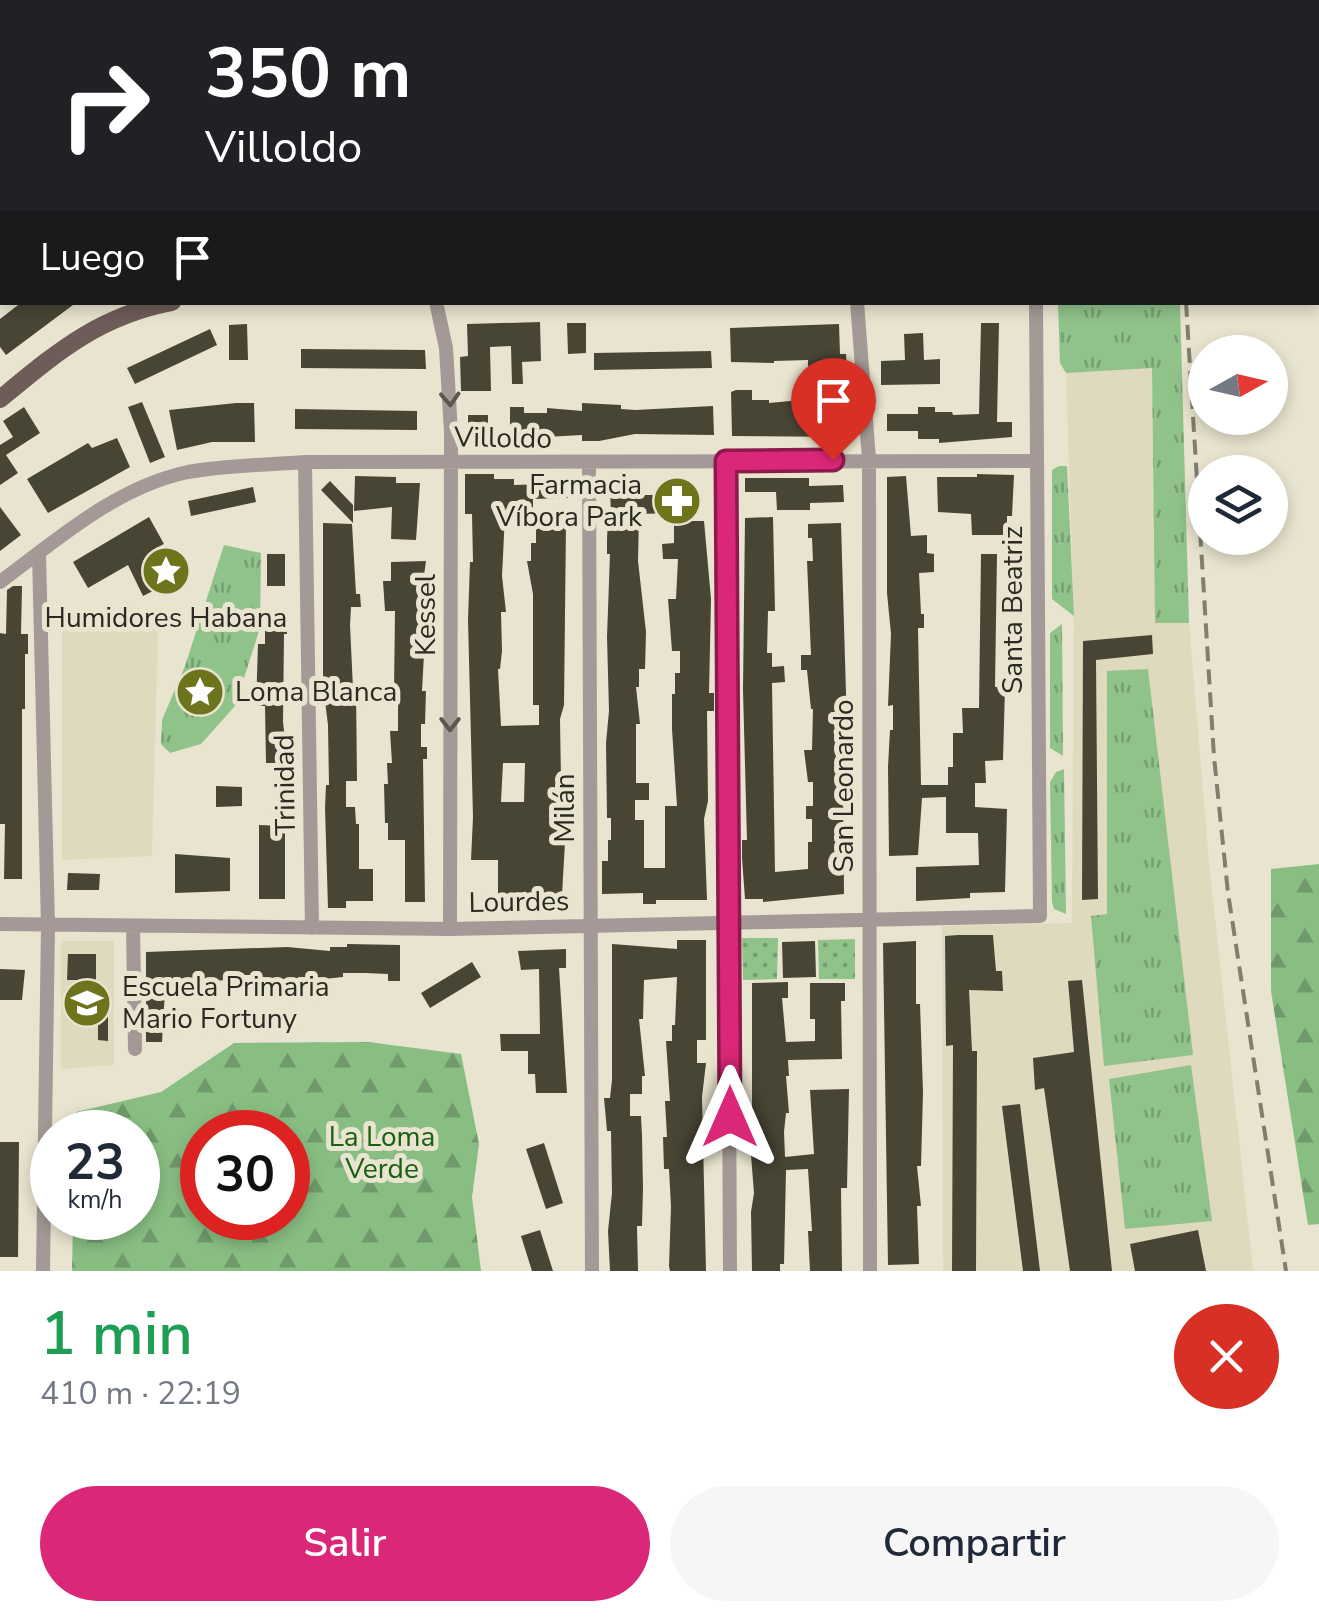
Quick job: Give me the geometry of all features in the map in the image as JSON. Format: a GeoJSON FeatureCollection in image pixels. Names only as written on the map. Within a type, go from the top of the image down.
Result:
{"type":"FeatureCollection","features":[{"type":"Feature","properties":{"kind":"main road"},"geometry":{"type":"LineString","coordinates":[[0,399],[70,342],[118,316],[160,305]]}},
{"type":"Feature","properties":{"kind":"street","name":"Kessel"},"geometry":{"type":"LineString","coordinates":[[437,305],[446,348],[452,463],[450,929]]}},
{"type":"Feature","properties":{"kind":"street","name":"San Leonardo"},"geometry":{"type":"LineString","coordinates":[[857,305],[869,460],[870,1271]]}},
{"type":"Feature","properties":{"kind":"street","name":"Santa Beatriz"},"geometry":{"type":"LineString","coordinates":[[1036,305],[1040,916]]}},
{"type":"Feature","properties":{"kind":"street"},"geometry":{"type":"LineString","coordinates":[[726,461],[730,1271]]}},
{"type":"Feature","properties":{"kind":"street","name":"Villoldo"},"geometry":{"type":"LineString","coordinates":[[0,582],[106,506],[176,476],[228,467],[305,462],[1037,461]]}},
{"type":"Feature","properties":{"kind":"street","name":"Trinidad"},"geometry":{"type":"LineString","coordinates":[[305,462],[312,928]]}},
{"type":"Feature","properties":{"kind":"street","name":"Milán"},"geometry":{"type":"LineString","coordinates":[[589,464],[592,1271]]}},
{"type":"Feature","properties":{"kind":"street"},"geometry":{"type":"LineString","coordinates":[[39,554],[48,926],[43,1271]]}},
{"type":"Feature","properties":{"kind":"street","name":"Lourdes"},"geometry":{"type":"LineString","coordinates":[[0,924],[450,929],[1040,916]]}},
{"type":"Feature","properties":{"kind":"street"},"geometry":{"type":"LineString","coordinates":[[133,926],[134,1049]]}},
{"type":"Feature","properties":{"kind":"shaded area"},"geometry":{"type":"Polygon","coordinates":[[[1152,367],[1155,622],[1189,623],[1209,862],[1253,1271],[943,1271],[942,926],[1072,923],[1074,623],[1066,373],[1152,367]]]}},
{"type":"Feature","properties":{"kind":"shaded area"},"geometry":{"type":"Polygon","coordinates":[[[158,629],[152,856],[62,860],[62,630],[158,629]]]}},
{"type":"Feature","properties":{"kind":"shaded area","name":"Escuela Primaria Mario Fortuny"},"geometry":{"type":"Polygon","coordinates":[[[61,941],[114,941],[114,1065],[61,1069],[61,941]]]}},
{"type":"Feature","properties":{"kind":"green space"},"geometry":{"type":"Polygon","coordinates":[[[1058,305],[1180,305],[1189,623],[1155,623],[1152,368],[1066,373],[1060,363],[1058,305]]]}},
{"type":"Feature","properties":{"kind":"green space"},"geometry":{"type":"Polygon","coordinates":[[[1067,466],[1074,616],[1052,599],[1052,470],[1067,466]]]}},
{"type":"Feature","properties":{"kind":"green space","name":"Loma Blanca"},"geometry":{"type":"Polygon","coordinates":[[[224,545],[261,553],[260,628],[235,706],[201,744],[170,753],[161,744],[162,720],[185,666],[224,545]]]}},
{"type":"Feature","properties":{"kind":"green space"},"geometry":{"type":"Polygon","coordinates":[[[1062,624],[1063,756],[1050,748],[1050,633],[1062,624]]]}},
{"type":"Feature","properties":{"kind":"green space"},"geometry":{"type":"Polygon","coordinates":[[[1148,669],[1193,1055],[1104,1066],[1091,916],[1107,914],[1107,671],[1148,669]]]}},
{"type":"Feature","properties":{"kind":"green space"},"geometry":{"type":"Polygon","coordinates":[[[1064,769],[1066,914],[1054,909],[1052,902],[1050,782],[1056,772],[1064,769]]]}},
{"type":"Feature","properties":{"kind":"green space"},"geometry":{"type":"Polygon","coordinates":[[[1319,864],[1319,1224],[1308,1225],[1271,991],[1271,869],[1319,864]]]}},
{"type":"Feature","properties":{"kind":"green space"},"geometry":{"type":"Polygon","coordinates":[[[742,938],[778,938],[777,979],[743,980],[742,938]]]}},
{"type":"Feature","properties":{"kind":"green space"},"geometry":{"type":"Polygon","coordinates":[[[855,939],[855,979],[819,979],[818,940],[855,939]]]}},
{"type":"Feature","properties":{"kind":"green space","name":"La Loma Verde"},"geometry":{"type":"Polygon","coordinates":[[[368,1042],[461,1054],[479,1144],[472,1197],[481,1271],[72,1271],[73,1240],[160,1240],[160,1110],[84,1110],[161,1092],[234,1043],[368,1042]]]}},
{"type":"Feature","properties":{"kind":"green space"},"geometry":{"type":"Polygon","coordinates":[[[1191,1065],[1212,1221],[1125,1229],[1109,1079],[1191,1065]]]}},
{"type":"Feature","properties":{"kind":"building"},"geometry":{"type":"Polygon","coordinates":[[[18,305],[73,305],[6,355],[0,347],[0,319],[18,305]]]}},
{"type":"Feature","properties":{"kind":"building"},"geometry":{"type":"Polygon","coordinates":[[[540,322],[541,361],[522,362],[523,384],[512,384],[511,346],[490,347],[491,391],[461,391],[460,357],[468,356],[467,324],[540,322]]]}},
{"type":"Feature","properties":{"kind":"building"},"geometry":{"type":"Polygon","coordinates":[[[567,323],[586,323],[586,353],[568,354],[567,323]]]}},
{"type":"Feature","properties":{"kind":"building"},"geometry":{"type":"Polygon","coordinates":[[[981,323],[999,323],[997,422],[1012,422],[1012,437],[939,443],[939,439],[918,439],[918,431],[887,431],[887,414],[918,414],[918,407],[935,407],[935,412],[953,415],[979,414],[981,323]]]}},
{"type":"Feature","properties":{"kind":"building"},"geometry":{"type":"Polygon","coordinates":[[[247,324],[248,360],[229,360],[229,325],[247,324]]]}},
{"type":"Feature","properties":{"kind":"building"},"geometry":{"type":"Polygon","coordinates":[[[839,324],[840,354],[846,354],[847,371],[808,372],[808,360],[731,362],[730,328],[839,324]]]}},
{"type":"Feature","properties":{"kind":"building"},"geometry":{"type":"Polygon","coordinates":[[[210,329],[217,345],[135,384],[127,368],[210,329]]]}},
{"type":"Feature","properties":{"kind":"building"},"geometry":{"type":"Polygon","coordinates":[[[923,333],[924,360],[940,359],[940,384],[881,385],[881,361],[905,360],[904,334],[923,333]]]}},
{"type":"Feature","properties":{"kind":"building"},"geometry":{"type":"Polygon","coordinates":[[[301,349],[425,350],[426,369],[301,368],[301,349]]]}},
{"type":"Feature","properties":{"kind":"building"},"geometry":{"type":"Polygon","coordinates":[[[711,351],[712,368],[594,370],[594,353],[711,351]]]}},
{"type":"Feature","properties":{"kind":"building"},"geometry":{"type":"Polygon","coordinates":[[[752,390],[752,400],[769,403],[811,399],[811,390],[849,390],[851,437],[732,436],[731,392],[752,390]]]}},
{"type":"Feature","properties":{"kind":"building"},"geometry":{"type":"Polygon","coordinates":[[[142,402],[165,457],[150,463],[128,407],[142,402]]]}},
{"type":"Feature","properties":{"kind":"building"},"geometry":{"type":"Polygon","coordinates":[[[254,403],[255,442],[212,442],[177,450],[169,410],[254,403]]]}},
{"type":"Feature","properties":{"kind":"building"},"geometry":{"type":"Polygon","coordinates":[[[582,403],[621,405],[621,409],[635,410],[713,406],[714,435],[635,434],[599,441],[582,441],[582,435],[510,439],[510,407],[524,407],[524,413],[547,413],[547,408],[582,411],[582,403]]]}},
{"type":"Feature","properties":{"kind":"building"},"geometry":{"type":"Polygon","coordinates":[[[24,407],[40,433],[6,455],[18,473],[0,485],[0,445],[13,437],[3,421],[24,407]]]}},
{"type":"Feature","properties":{"kind":"building"},"geometry":{"type":"Polygon","coordinates":[[[295,409],[417,411],[417,430],[295,429],[295,409]]]}},
{"type":"Feature","properties":{"kind":"building"},"geometry":{"type":"Polygon","coordinates":[[[468,415],[488,415],[488,441],[468,441],[468,415]]]}},
{"type":"Feature","properties":{"kind":"building"},"geometry":{"type":"Polygon","coordinates":[[[117,438],[130,467],[48,513],[27,479],[88,443],[92,448],[117,438]]]}},
{"type":"Feature","properties":{"kind":"building"},"geometry":{"type":"Polygon","coordinates":[[[465,474],[494,474],[494,479],[514,479],[514,485],[568,479],[568,498],[533,499],[533,515],[505,515],[502,576],[506,612],[501,612],[502,651],[498,669],[501,726],[539,725],[539,705],[533,705],[533,594],[527,561],[531,561],[531,543],[536,543],[536,522],[566,522],[564,705],[560,719],[565,842],[562,895],[513,900],[513,905],[498,905],[498,860],[471,860],[468,620],[473,562],[472,514],[465,514],[465,474]],[[503,763],[501,802],[524,802],[525,763],[503,763]]]}},
{"type":"Feature","properties":{"kind":"building"},"geometry":{"type":"Polygon","coordinates":[[[1014,475],[1007,535],[972,535],[971,514],[938,512],[937,477],[1014,475]]]}},
{"type":"Feature","properties":{"kind":"building"},"geometry":{"type":"Polygon","coordinates":[[[355,476],[396,477],[396,483],[420,483],[416,540],[391,539],[392,507],[354,511],[355,476]]]}},
{"type":"Feature","properties":{"kind":"building"},"geometry":{"type":"Polygon","coordinates":[[[906,476],[911,536],[927,535],[927,553],[934,554],[934,572],[919,573],[924,614],[924,628],[918,628],[921,785],[948,785],[948,767],[953,767],[953,733],[963,733],[962,708],[979,708],[981,554],[997,554],[995,687],[1005,687],[1003,760],[985,761],[986,783],[975,783],[975,807],[1007,809],[1005,892],[916,901],[916,867],[979,865],[978,833],[946,833],[946,797],[922,798],[918,855],[889,856],[888,767],[893,705],[888,706],[891,634],[887,477],[906,476]]]}},
{"type":"Feature","properties":{"kind":"building"},"geometry":{"type":"Polygon","coordinates":[[[745,478],[809,478],[809,486],[843,485],[844,502],[810,503],[810,510],[777,510],[776,492],[745,492],[745,478]]]}},
{"type":"Feature","properties":{"kind":"building"},"geometry":{"type":"Polygon","coordinates":[[[330,481],[353,505],[353,523],[321,490],[330,481]]]}},
{"type":"Feature","properties":{"kind":"building"},"geometry":{"type":"Polygon","coordinates":[[[610,482],[625,482],[626,495],[684,495],[684,521],[704,521],[711,599],[709,693],[714,693],[714,711],[707,711],[707,900],[656,900],[656,904],[643,904],[643,893],[602,894],[602,861],[608,861],[611,840],[606,743],[610,554],[607,539],[610,482]],[[674,513],[639,514],[638,561],[646,632],[645,669],[639,669],[636,687],[640,724],[636,724],[636,783],[649,783],[649,800],[635,800],[635,820],[644,820],[644,868],[665,868],[665,806],[677,806],[672,694],[675,673],[680,673],[680,651],[672,651],[668,599],[676,599],[678,559],[663,559],[662,544],[674,543],[674,513]]]}},
{"type":"Feature","properties":{"kind":"building"},"geometry":{"type":"Polygon","coordinates":[[[253,487],[256,502],[191,516],[188,501],[253,487]]]}},
{"type":"Feature","properties":{"kind":"building"},"geometry":{"type":"Polygon","coordinates":[[[0,507],[21,535],[0,551],[0,507]]]}},
{"type":"Feature","properties":{"kind":"building"},"geometry":{"type":"Polygon","coordinates":[[[149,517],[164,544],[156,548],[173,581],[143,596],[128,565],[88,588],[73,562],[149,517]]]}},
{"type":"Feature","properties":{"kind":"building"},"geometry":{"type":"Polygon","coordinates":[[[773,517],[775,611],[768,611],[767,653],[772,653],[772,667],[784,666],[785,682],[772,683],[775,872],[808,869],[808,842],[812,842],[812,819],[806,819],[806,806],[813,806],[813,782],[808,782],[804,750],[812,750],[813,709],[807,670],[801,670],[801,655],[811,655],[807,561],[813,561],[808,524],[841,523],[848,762],[847,781],[843,781],[844,894],[763,902],[745,899],[742,858],[742,840],[747,840],[743,690],[745,518],[773,517]]]}},
{"type":"Feature","properties":{"kind":"building"},"geometry":{"type":"Polygon","coordinates":[[[323,523],[352,524],[356,594],[360,594],[361,607],[351,607],[357,781],[346,781],[346,807],[355,807],[359,824],[359,869],[373,869],[373,901],[346,901],[346,908],[328,908],[323,523]]]}},
{"type":"Feature","properties":{"kind":"building"},"geometry":{"type":"Polygon","coordinates":[[[267,554],[285,554],[285,586],[267,586],[267,554]]]}},
{"type":"Feature","properties":{"kind":"building"},"geometry":{"type":"Polygon","coordinates":[[[426,561],[419,611],[424,654],[422,691],[426,691],[425,724],[421,724],[421,747],[427,747],[427,759],[423,759],[425,902],[405,902],[405,840],[388,840],[385,823],[384,784],[388,784],[387,763],[392,763],[390,731],[398,731],[398,705],[386,705],[386,691],[394,691],[395,611],[385,611],[383,581],[391,581],[391,562],[426,561]]]}},
{"type":"Feature","properties":{"kind":"building"},"geometry":{"type":"Polygon","coordinates":[[[22,586],[21,634],[28,634],[22,709],[22,879],[4,879],[5,824],[0,824],[0,633],[6,634],[7,590],[22,586]]]}},
{"type":"Feature","properties":{"kind":"building"},"geometry":{"type":"Polygon","coordinates":[[[265,622],[286,622],[283,722],[288,763],[266,763],[265,706],[256,706],[258,644],[265,644],[265,622]]]}},
{"type":"Feature","properties":{"kind":"building"},"geometry":{"type":"Polygon","coordinates":[[[1152,635],[1153,654],[1096,660],[1098,899],[1082,900],[1083,641],[1152,635]]]}},
{"type":"Feature","properties":{"kind":"building"},"geometry":{"type":"Polygon","coordinates":[[[216,786],[242,787],[242,806],[216,807],[216,786]]]}},
{"type":"Feature","properties":{"kind":"building"},"geometry":{"type":"Polygon","coordinates":[[[259,825],[285,826],[285,899],[259,899],[259,825]]]}},
{"type":"Feature","properties":{"kind":"building"},"geometry":{"type":"Polygon","coordinates":[[[175,854],[230,858],[230,891],[175,893],[175,854]]]}},
{"type":"Feature","properties":{"kind":"building"},"geometry":{"type":"Polygon","coordinates":[[[68,873],[100,874],[99,890],[67,890],[68,873]]]}},
{"type":"Feature","properties":{"kind":"building"},"geometry":{"type":"Polygon","coordinates":[[[993,935],[996,971],[1002,971],[1003,991],[969,990],[972,1051],[977,1051],[976,1271],[952,1271],[953,1045],[946,1046],[945,936],[993,935]]]}},
{"type":"Feature","properties":{"kind":"building"},"geometry":{"type":"Polygon","coordinates":[[[677,940],[706,940],[706,1040],[697,1040],[697,1063],[706,1063],[702,1097],[706,1271],[670,1271],[669,1266],[671,1207],[663,1137],[667,1137],[665,1101],[670,1101],[666,1041],[672,1041],[675,1025],[677,977],[644,980],[643,1019],[639,1019],[645,1076],[642,1094],[630,1094],[630,1116],[641,1116],[642,1136],[638,1271],[610,1271],[611,1131],[607,1131],[604,1098],[610,1098],[612,1080],[612,944],[677,949],[677,940]]]}},
{"type":"Feature","properties":{"kind":"building"},"geometry":{"type":"Polygon","coordinates":[[[815,941],[816,977],[783,978],[782,942],[815,941]]]}},
{"type":"Feature","properties":{"kind":"building"},"geometry":{"type":"Polygon","coordinates":[[[916,941],[923,1092],[921,1166],[917,1166],[921,1206],[917,1206],[919,1264],[888,1265],[883,943],[916,941]]]}},
{"type":"Feature","properties":{"kind":"building"},"geometry":{"type":"Polygon","coordinates":[[[400,945],[400,981],[388,981],[388,974],[366,973],[287,983],[273,983],[273,978],[255,975],[229,975],[229,980],[210,981],[210,986],[165,990],[162,1042],[146,1042],[146,952],[287,947],[330,951],[330,947],[400,945]]]}},
{"type":"Feature","properties":{"kind":"building"},"geometry":{"type":"Polygon","coordinates":[[[566,949],[566,968],[559,968],[567,1093],[536,1093],[535,1074],[528,1074],[528,1051],[501,1051],[500,1034],[540,1034],[539,969],[521,970],[518,951],[566,949]]]}},
{"type":"Feature","properties":{"kind":"building"},"geometry":{"type":"Polygon","coordinates":[[[68,954],[96,954],[96,980],[67,980],[68,954]]]}},
{"type":"Feature","properties":{"kind":"building"},"geometry":{"type":"Polygon","coordinates":[[[472,962],[481,977],[430,1008],[421,993],[472,962]]]}},
{"type":"Feature","properties":{"kind":"building"},"geometry":{"type":"Polygon","coordinates":[[[0,969],[25,970],[22,1000],[0,1000],[0,969]]]}},
{"type":"Feature","properties":{"kind":"building"},"geometry":{"type":"Polygon","coordinates":[[[1082,980],[1112,1271],[1070,1271],[1044,1088],[1035,1090],[1033,1058],[1074,1052],[1068,981],[1082,980]]]}},
{"type":"Feature","properties":{"kind":"building"},"geometry":{"type":"Polygon","coordinates":[[[788,982],[788,998],[782,998],[786,1042],[815,1041],[815,1019],[810,1019],[810,983],[845,983],[845,1001],[841,1001],[842,1059],[788,1060],[789,1113],[784,1132],[785,1157],[814,1154],[810,1090],[849,1089],[847,1188],[841,1188],[842,1271],[810,1271],[808,1169],[786,1170],[784,1264],[780,1264],[780,1271],[752,1271],[754,1193],[748,1118],[752,1118],[752,983],[788,982]]]}},
{"type":"Feature","properties":{"kind":"building"},"geometry":{"type":"Polygon","coordinates":[[[98,995],[108,995],[108,1041],[98,1040],[98,995]]]}},
{"type":"Feature","properties":{"kind":"building"},"geometry":{"type":"Polygon","coordinates":[[[1020,1104],[1040,1271],[1023,1271],[1002,1106],[1020,1104]]]}},
{"type":"Feature","properties":{"kind":"building"},"geometry":{"type":"Polygon","coordinates":[[[0,1142],[19,1142],[18,1257],[0,1257],[0,1142]]]}},
{"type":"Feature","properties":{"kind":"building"},"geometry":{"type":"Polygon","coordinates":[[[544,1143],[563,1203],[546,1209],[526,1149],[544,1143]]]}},
{"type":"Feature","properties":{"kind":"building"},"geometry":{"type":"Polygon","coordinates":[[[540,1230],[553,1271],[532,1271],[521,1236],[540,1230]]]}},
{"type":"Feature","properties":{"kind":"building"},"geometry":{"type":"Polygon","coordinates":[[[1198,1230],[1206,1271],[1135,1271],[1130,1244],[1198,1230]]]}},
{"type":"Feature","properties":{"kind":"railway"},"geometry":{"type":"LineString","coordinates":[[1186,305],[1214,757],[1228,893],[1286,1271]]}},
{"type":"Feature","properties":{"kind":"place","name":"Farmacia Víbora Park"},"geometry":{"type":"Point","coordinates":[677,501]}},
{"type":"Feature","properties":{"kind":"place","name":"Humidores Habana"},"geometry":{"type":"Point","coordinates":[166,571]}},
{"type":"Feature","properties":{"kind":"place","name":"Loma Blanca"},"geometry":{"type":"Point","coordinates":[200,692]}},
{"type":"Feature","properties":{"kind":"place","name":"Escuela Primaria Mario Fortuny"},"geometry":{"type":"Point","coordinates":[87,1003]}},
{"type":"Feature","properties":{"kind":"route"},"geometry":{"type":"LineString","coordinates":[[730,1117],[726,461],[833,460]]}}]}
